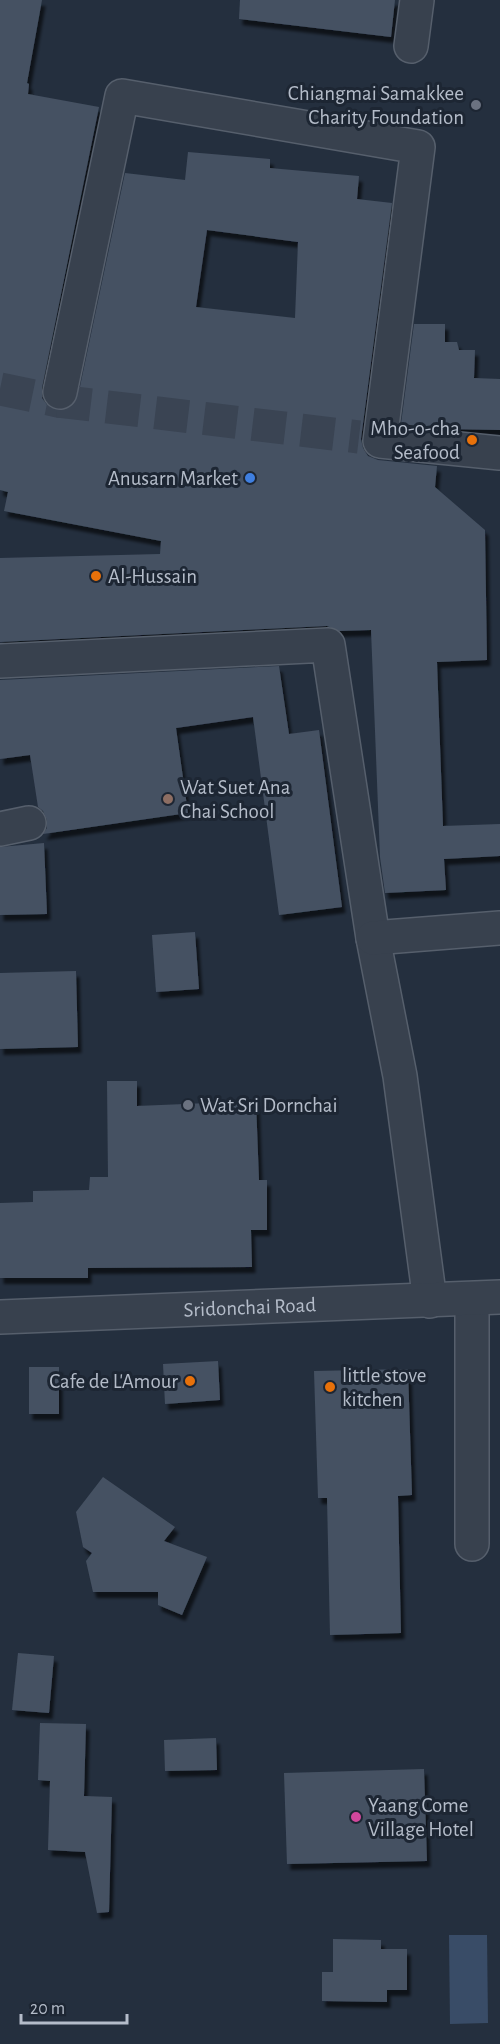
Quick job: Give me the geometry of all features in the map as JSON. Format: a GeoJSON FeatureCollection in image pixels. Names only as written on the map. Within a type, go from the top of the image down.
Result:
{"type":"FeatureCollection","features":[{"type":"Feature","properties":{"kind":"street"},"geometry":{"type":"LineString","coordinates":[[411,46],[417,0]]}},
{"type":"Feature","properties":{"kind":"street"},"geometry":{"type":"LineString","coordinates":[[60,392],[122,96],[418,147],[370,439],[500,453]]}},
{"type":"Feature","properties":{"kind":"street"},"geometry":{"type":"LineString","coordinates":[[0,661],[65,656],[328,645],[373,938],[400,1076],[430,1300]]}},
{"type":"Feature","properties":{"kind":"street"},"geometry":{"type":"LineString","coordinates":[[373,938],[500,928]]}},
{"type":"Feature","properties":{"kind":"street"},"geometry":{"type":"LineString","coordinates":[[472,1544],[486,1298]]}},
{"type":"Feature","properties":{"kind":"street","name":"Sridonchai Road"},"geometry":{"type":"LineString","coordinates":[[0,1317],[486,1298]]}},
{"type":"Feature","properties":{"kind":"water"},"geometry":{"type":"Polygon","coordinates":[[[449,1935],[487,1935],[488,2023],[450,2024],[449,1935]]]}},
{"type":"Feature","properties":{"kind":"building","name":"Anusarn Market"},"geometry":{"type":"Polygon","coordinates":[[[0,0],[42,0],[27,83],[29,84],[28,94],[99,107],[42,388],[42,398],[48,406],[57,410],[66,410],[74,404],[78,396],[125,173],[185,180],[188,152],[270,159],[270,168],[359,176],[357,199],[392,203],[361,439],[368,456],[378,460],[437,466],[435,487],[485,530],[487,660],[437,662],[443,826],[500,824],[500,856],[444,859],[446,890],[385,893],[380,857],[371,630],[339,631],[327,626],[0,642],[0,558],[160,554],[161,541],[4,511],[8,492],[0,490],[0,0]],[[207,230],[196,307],[295,318],[298,242],[207,230]]]}},
{"type":"Feature","properties":{"kind":"building"},"geometry":{"type":"Polygon","coordinates":[[[240,0],[395,0],[391,37],[239,19],[240,0]]]}},
{"type":"Feature","properties":{"kind":"building"},"geometry":{"type":"Polygon","coordinates":[[[414,324],[445,324],[445,342],[457,342],[459,350],[475,350],[474,378],[500,379],[500,430],[444,429],[401,424],[414,324]]]}},
{"type":"Feature","properties":{"kind":"building"},"geometry":{"type":"Polygon","coordinates":[[[279,666],[289,734],[319,730],[342,907],[279,915],[253,717],[176,728],[188,813],[43,834],[47,828],[47,820],[43,811],[38,807],[30,755],[0,759],[0,680],[279,666]]]}},
{"type":"Feature","properties":{"kind":"building"},"geometry":{"type":"Polygon","coordinates":[[[44,843],[47,914],[0,915],[0,847],[44,843]]]}},
{"type":"Feature","properties":{"kind":"building"},"geometry":{"type":"Polygon","coordinates":[[[195,932],[199,989],[156,992],[152,935],[195,932]]]}},
{"type":"Feature","properties":{"kind":"building"},"geometry":{"type":"Polygon","coordinates":[[[76,971],[78,1047],[0,1049],[0,973],[76,971]]]}},
{"type":"Feature","properties":{"kind":"building"},"geometry":{"type":"Polygon","coordinates":[[[107,1081],[137,1081],[137,1106],[256,1101],[259,1180],[267,1180],[267,1230],[251,1230],[252,1267],[88,1268],[88,1278],[0,1278],[0,1203],[33,1202],[33,1191],[89,1190],[90,1177],[108,1177],[107,1081]]]}},
{"type":"Feature","properties":{"kind":"building"},"geometry":{"type":"Polygon","coordinates":[[[218,1361],[220,1400],[165,1404],[163,1364],[218,1361]]]}},
{"type":"Feature","properties":{"kind":"building"},"geometry":{"type":"Polygon","coordinates":[[[29,1367],[59,1367],[59,1414],[29,1414],[29,1367]]]}},
{"type":"Feature","properties":{"kind":"building"},"geometry":{"type":"Polygon","coordinates":[[[408,1369],[412,1495],[398,1496],[401,1633],[330,1635],[327,1498],[318,1498],[314,1371],[408,1369]]]}},
{"type":"Feature","properties":{"kind":"building"},"geometry":{"type":"Polygon","coordinates":[[[103,1477],[175,1527],[164,1541],[207,1557],[182,1615],[158,1605],[158,1592],[93,1592],[86,1561],[92,1553],[83,1547],[76,1512],[103,1477]]]}},
{"type":"Feature","properties":{"kind":"building"},"geometry":{"type":"Polygon","coordinates":[[[18,1653],[54,1656],[49,1713],[12,1710],[18,1653]]]}},
{"type":"Feature","properties":{"kind":"building"},"geometry":{"type":"Polygon","coordinates":[[[40,1723],[86,1724],[84,1796],[112,1797],[109,1912],[97,1913],[85,1852],[48,1850],[50,1781],[38,1780],[40,1723]]]}},
{"type":"Feature","properties":{"kind":"building"},"geometry":{"type":"Polygon","coordinates":[[[216,1738],[217,1770],[165,1771],[164,1740],[216,1738]]]}},
{"type":"Feature","properties":{"kind":"building","name":"Yaang Come Village Hotel"},"geometry":{"type":"Polygon","coordinates":[[[424,1769],[427,1861],[287,1864],[284,1773],[424,1769]]]}},
{"type":"Feature","properties":{"kind":"building"},"geometry":{"type":"Polygon","coordinates":[[[333,1939],[381,1940],[381,1949],[407,1949],[407,1990],[387,1990],[387,2002],[322,2001],[322,1972],[333,1972],[333,1939]]]}},
{"type":"Feature","properties":{"kind":"tunnel"},"geometry":{"type":"LineString","coordinates":[[0,389],[58,401],[60,392]]}},
{"type":"Feature","properties":{"kind":"tunnel"},"geometry":{"type":"LineString","coordinates":[[58,401],[359,437]]}},
{"type":"Feature","properties":{"kind":"place","name":"Chiangmai Samakkee Charity Foundation"},"geometry":{"type":"Point","coordinates":[476,105]}},
{"type":"Feature","properties":{"kind":"place","name":"Mho-o-cha Seafood"},"geometry":{"type":"Point","coordinates":[472,440]}},
{"type":"Feature","properties":{"kind":"place","name":"Anusarn Market"},"geometry":{"type":"Point","coordinates":[250,478]}},
{"type":"Feature","properties":{"kind":"place","name":"Al-Hussain"},"geometry":{"type":"Point","coordinates":[96,576]}},
{"type":"Feature","properties":{"kind":"place","name":"Wat Suet Ana Chai School"},"geometry":{"type":"Point","coordinates":[168,799]}},
{"type":"Feature","properties":{"kind":"place","name":"Wat Sri Dornchai"},"geometry":{"type":"Point","coordinates":[188,1105]}},
{"type":"Feature","properties":{"kind":"place","name":"Cafe de L'Amour"},"geometry":{"type":"Point","coordinates":[190,1381]}},
{"type":"Feature","properties":{"kind":"place","name":"little stove kitchen"},"geometry":{"type":"Point","coordinates":[330,1387]}},
{"type":"Feature","properties":{"kind":"place","name":"Yaang Come Village Hotel"},"geometry":{"type":"Point","coordinates":[356,1817]}}]}
